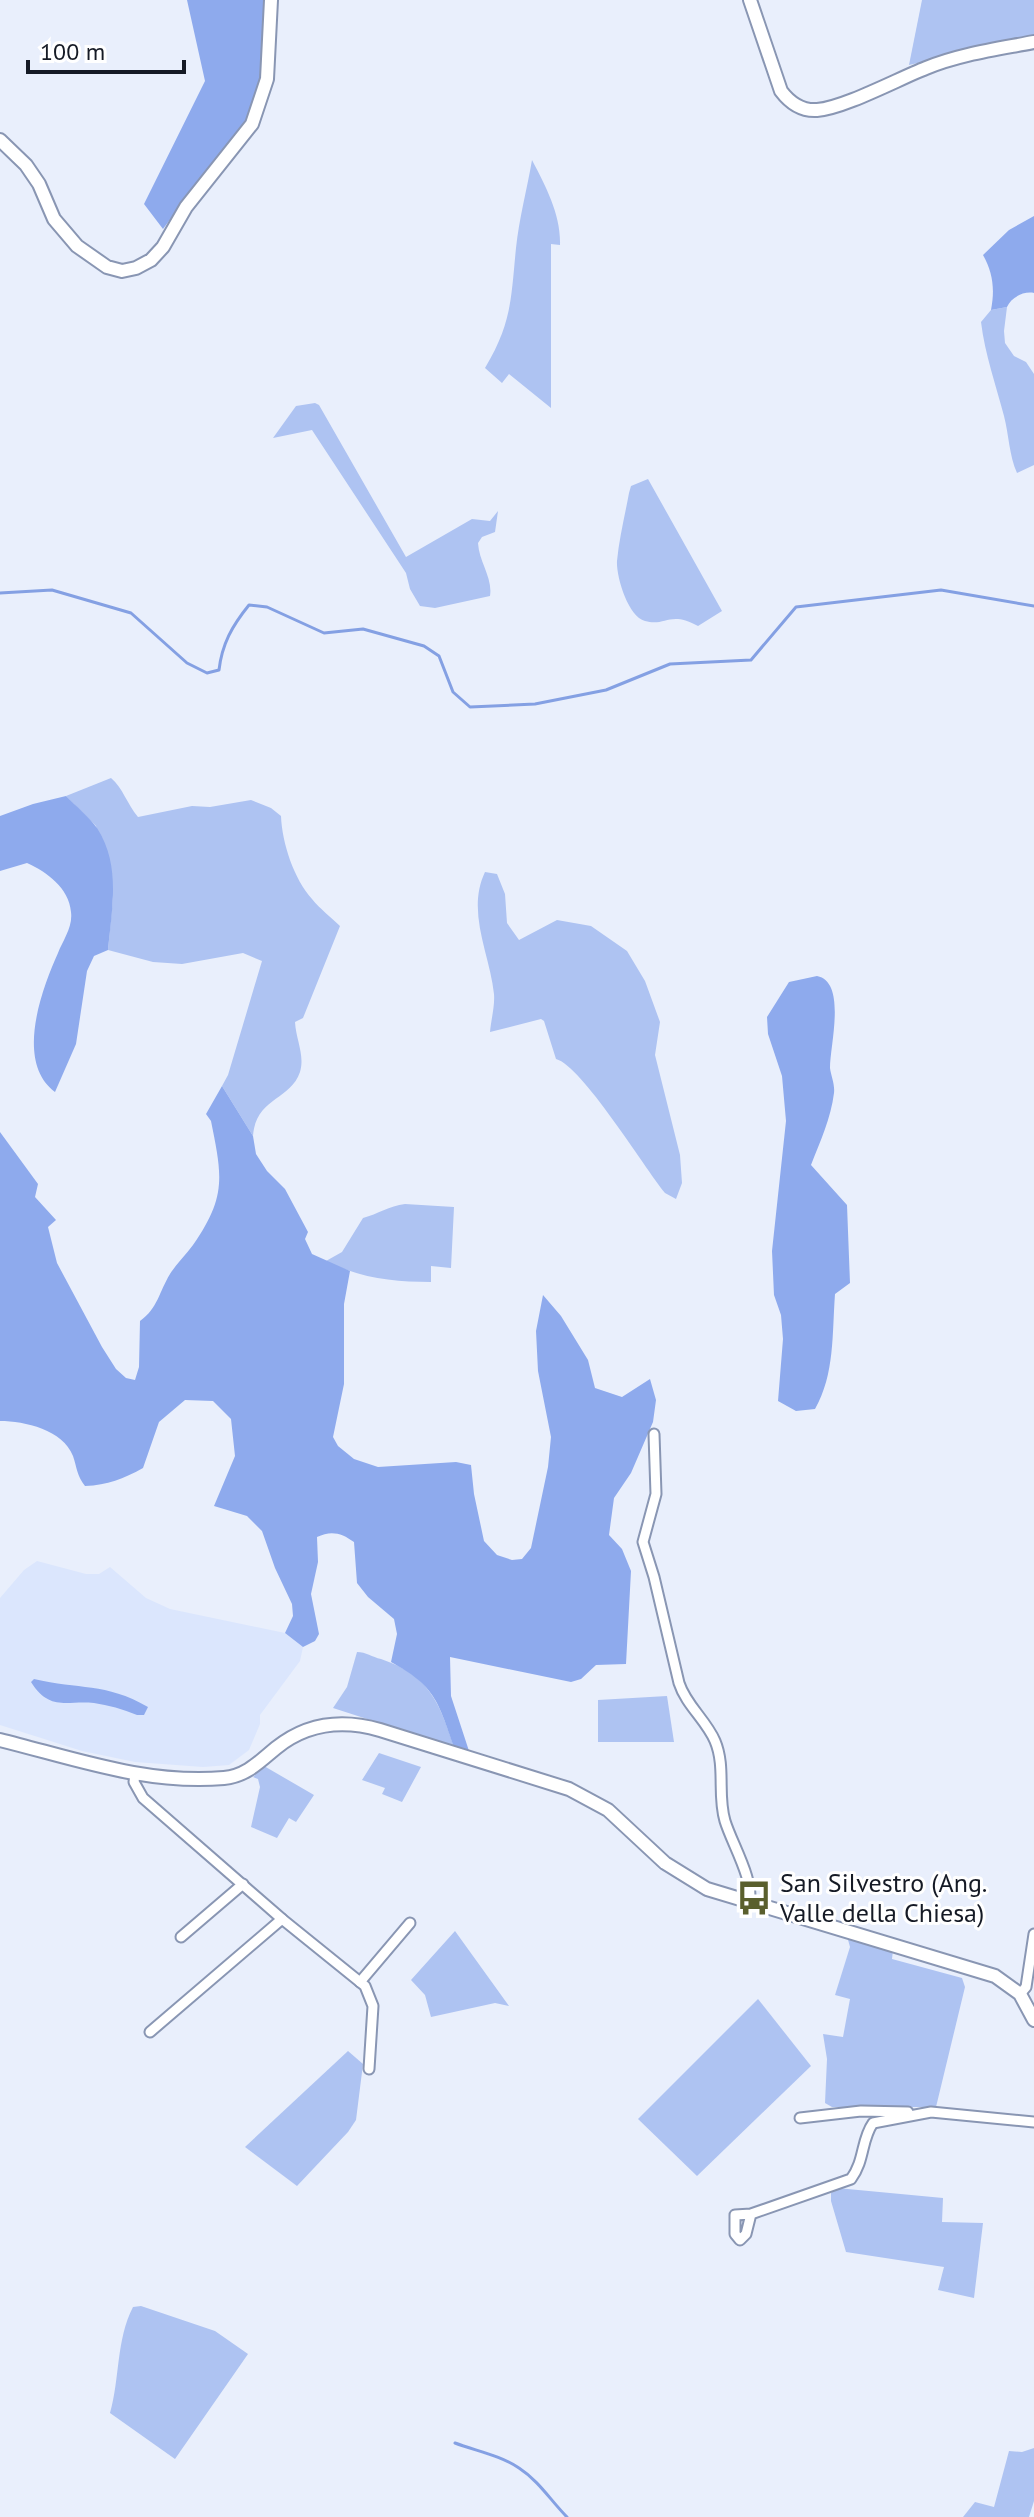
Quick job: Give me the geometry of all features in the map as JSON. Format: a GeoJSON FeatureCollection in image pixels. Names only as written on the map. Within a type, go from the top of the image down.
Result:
{"type":"FeatureCollection","features":[{"type":"Feature","properties":{"kind":"street"},"geometry":{"type":"LineString","coordinates":[[0,140],[26,165],[39,184],[54,219],[77,246],[107,267],[122,271],[136,268],[151,260],[163,247],[186,207],[252,124],[267,79],[271,0]]}},
{"type":"Feature","properties":{"kind":"street"},"geometry":{"type":"LineString","coordinates":[[750,0],[781,91],[788,101],[808,110],[833,107],[929,66],[962,56],[1034,42]]}},
{"type":"Feature","properties":{"kind":"street"},"geometry":{"type":"LineString","coordinates":[[654,1434],[656,1494],[643,1542],[682,1692],[718,1748],[724,1818],[744,1869],[751,1898],[749,1904]]}},
{"type":"Feature","properties":{"kind":"street"},"geometry":{"type":"LineString","coordinates":[[0,1740],[135,1774],[224,1778],[255,1767],[277,1747],[305,1729],[357,1723],[569,1789],[619,1818],[665,1863],[692,1882],[722,1896],[986,1973],[1005,1981],[1020,1994],[1034,2020]]}},
{"type":"Feature","properties":{"kind":"street"},"geometry":{"type":"LineString","coordinates":[[135,1774],[134,1782],[143,1798],[370,1993],[373,2006],[369,2069]]}},
{"type":"Feature","properties":{"kind":"street"},"geometry":{"type":"LineString","coordinates":[[181,1937],[243,1884]]}},
{"type":"Feature","properties":{"kind":"street"},"geometry":{"type":"LineString","coordinates":[[150,2032],[282,1919]]}},
{"type":"Feature","properties":{"kind":"street"},"geometry":{"type":"LineString","coordinates":[[360,1982],[410,1923]]}},
{"type":"Feature","properties":{"kind":"street"},"geometry":{"type":"LineString","coordinates":[[1020,1994],[1026,1987],[1034,1934]]}},
{"type":"Feature","properties":{"kind":"street"},"geometry":{"type":"LineString","coordinates":[[800,2118],[861,2111],[931,2112],[1034,2122]]}},
{"type":"Feature","properties":{"kind":"street"},"geometry":{"type":"LineString","coordinates":[[751,2214],[851,2179],[859,2168],[865,2151],[866,2132],[873,2123],[931,2112]]}},
{"type":"Feature","properties":{"kind":"shaded area"},"geometry":{"type":"Polygon","coordinates":[[[187,0],[267,0],[264,67],[252,109],[232,143],[208,169],[163,229],[144,204],[205,81],[187,0]]]}},
{"type":"Feature","properties":{"kind":"shaded area"},"geometry":{"type":"Polygon","coordinates":[[[922,0],[1034,0],[1034,37],[909,65],[922,0]]]}},
{"type":"Feature","properties":{"kind":"shaded area"},"geometry":{"type":"Polygon","coordinates":[[[532,160],[552,201],[560,234],[560,245],[551,244],[551,408],[509,374],[502,383],[485,368],[501,337],[509,310],[517,237],[532,160]]]}},
{"type":"Feature","properties":{"kind":"shaded area"},"geometry":{"type":"Polygon","coordinates":[[[1034,216],[1034,293],[1022,294],[1007,307],[991,310],[992,281],[983,255],[1009,230],[1034,216]]]}},
{"type":"Feature","properties":{"kind":"shaded area"},"geometry":{"type":"Polygon","coordinates":[[[1007,307],[1005,343],[1034,374],[1034,465],[1017,473],[981,322],[991,310],[1007,307]]]}},
{"type":"Feature","properties":{"kind":"shaded area"},"geometry":{"type":"Polygon","coordinates":[[[319,405],[406,557],[472,519],[490,521],[498,511],[495,532],[482,537],[478,543],[490,583],[490,596],[435,608],[420,606],[410,589],[406,573],[312,430],[273,438],[296,406],[319,405]]]}},
{"type":"Feature","properties":{"kind":"shaded area"},"geometry":{"type":"Polygon","coordinates":[[[648,479],[722,611],[698,626],[681,619],[652,622],[639,618],[628,604],[621,586],[617,561],[629,493],[631,486],[648,479]]]}},
{"type":"Feature","properties":{"kind":"shaded area"},"geometry":{"type":"Polygon","coordinates":[[[111,778],[138,817],[192,806],[210,807],[251,800],[271,808],[281,816],[287,849],[300,881],[315,903],[340,926],[303,1018],[295,1022],[301,1053],[300,1072],[289,1089],[260,1114],[253,1136],[222,1086],[262,961],[243,953],[182,964],[153,962],[108,950],[113,898],[96,826],[66,796],[111,778]]]}},
{"type":"Feature","properties":{"kind":"shaded area"},"geometry":{"type":"Polygon","coordinates":[[[66,796],[94,824],[105,842],[112,872],[113,903],[108,950],[94,956],[87,971],[76,1044],[55,1092],[43,1079],[36,1063],[35,1026],[51,969],[69,928],[69,903],[56,882],[27,863],[0,871],[0,816],[66,796]]]}},
{"type":"Feature","properties":{"kind":"shaded area"},"geometry":{"type":"Polygon","coordinates":[[[485,872],[497,874],[505,894],[507,923],[519,940],[557,920],[591,926],[627,951],[645,981],[660,1022],[655,1055],[680,1155],[682,1183],[676,1199],[665,1193],[581,1079],[556,1059],[544,1021],[541,1019],[490,1032],[494,994],[478,918],[480,887],[485,872]]]}},
{"type":"Feature","properties":{"kind":"shaded area"},"geometry":{"type":"Polygon","coordinates":[[[817,976],[826,981],[832,990],[834,1002],[830,1068],[834,1090],[828,1121],[811,1165],[847,1205],[850,1283],[835,1294],[831,1353],[821,1396],[815,1409],[796,1411],[778,1401],[783,1339],[781,1315],[774,1295],[772,1251],[786,1121],[782,1076],[768,1034],[767,1017],[789,982],[817,976]]]}},
{"type":"Feature","properties":{"kind":"shaded area"},"geometry":{"type":"Polygon","coordinates":[[[222,1086],[253,1136],[256,1154],[285,1189],[308,1232],[305,1239],[312,1254],[350,1271],[344,1304],[344,1384],[333,1437],[338,1446],[354,1459],[378,1467],[456,1462],[471,1465],[484,1541],[497,1555],[512,1560],[522,1559],[531,1548],[551,1437],[538,1371],[536,1331],[543,1295],[561,1316],[588,1360],[595,1388],[622,1397],[650,1379],[656,1400],[653,1422],[631,1473],[614,1498],[609,1535],[622,1549],[631,1571],[626,1664],[596,1665],[581,1679],[571,1682],[450,1657],[451,1696],[469,1751],[454,1747],[439,1706],[426,1687],[391,1662],[397,1634],[394,1619],[357,1583],[354,1542],[350,1539],[332,1533],[317,1537],[318,1562],[311,1594],[319,1634],[315,1641],[303,1647],[285,1633],[293,1616],[292,1604],[262,1531],[247,1516],[214,1506],[235,1456],[231,1419],[213,1401],[185,1400],[159,1422],[143,1468],[115,1481],[85,1486],[73,1456],[61,1440],[31,1425],[0,1421],[0,1132],[38,1184],[35,1197],[56,1220],[48,1227],[57,1263],[102,1347],[116,1369],[126,1378],[135,1380],[139,1367],[140,1321],[151,1311],[170,1274],[204,1228],[217,1199],[218,1157],[211,1121],[206,1114],[222,1086]]]}},
{"type":"Feature","properties":{"kind":"shaded area"},"geometry":{"type":"Polygon","coordinates":[[[405,1204],[454,1207],[451,1268],[431,1266],[431,1282],[403,1281],[364,1275],[326,1261],[342,1252],[363,1218],[405,1204]]]}},
{"type":"Feature","properties":{"kind":"shaded area"},"geometry":{"type":"Polygon","coordinates":[[[37,1561],[86,1574],[99,1574],[110,1567],[146,1598],[170,1609],[285,1633],[303,1647],[300,1661],[260,1715],[260,1724],[249,1750],[229,1765],[203,1767],[135,1762],[82,1751],[0,1725],[0,1598],[24,1570],[37,1561]]]}},
{"type":"Feature","properties":{"kind":"shaded area"},"geometry":{"type":"Polygon","coordinates":[[[357,1652],[397,1666],[421,1682],[437,1704],[454,1747],[333,1708],[347,1687],[357,1652]]]}},
{"type":"Feature","properties":{"kind":"shaded area"},"geometry":{"type":"Polygon","coordinates":[[[34,1679],[105,1690],[148,1707],[144,1715],[137,1715],[99,1704],[60,1703],[45,1698],[31,1682],[34,1679]]]}},
{"type":"Feature","properties":{"kind":"shaded area"},"geometry":{"type":"Polygon","coordinates":[[[667,1696],[674,1742],[598,1742],[598,1700],[667,1696]]]}},
{"type":"Feature","properties":{"kind":"shaded area"},"geometry":{"type":"Polygon","coordinates":[[[379,1753],[421,1767],[402,1802],[382,1794],[385,1788],[362,1780],[379,1753]]]}},
{"type":"Feature","properties":{"kind":"shaded area"},"geometry":{"type":"Polygon","coordinates":[[[264,1766],[314,1795],[296,1822],[289,1818],[277,1838],[251,1827],[260,1787],[258,1779],[253,1777],[264,1766]]]}},
{"type":"Feature","properties":{"kind":"shaded area"},"geometry":{"type":"Polygon","coordinates":[[[455,1931],[509,2006],[495,2003],[431,2017],[425,1995],[411,1980],[455,1931]]]}},
{"type":"Feature","properties":{"kind":"shaded area"},"geometry":{"type":"Polygon","coordinates":[[[847,1936],[893,1950],[892,1959],[962,1978],[965,1987],[936,2107],[832,2107],[825,2103],[827,2059],[823,2034],[843,2037],[850,1999],[835,1995],[850,1947],[847,1936]]]}},
{"type":"Feature","properties":{"kind":"shaded area"},"geometry":{"type":"Polygon","coordinates":[[[758,1999],[811,2066],[697,2176],[638,2119],[758,1999]]]}},
{"type":"Feature","properties":{"kind":"shaded area"},"geometry":{"type":"Polygon","coordinates":[[[348,2051],[363,2064],[356,2120],[297,2186],[245,2147],[348,2051]]]}},
{"type":"Feature","properties":{"kind":"shaded area"},"geometry":{"type":"Polygon","coordinates":[[[837,2188],[943,2198],[942,2222],[983,2223],[974,2298],[938,2290],[944,2267],[846,2252],[831,2201],[831,2193],[837,2188]]]}},
{"type":"Feature","properties":{"kind":"shaded area"},"geometry":{"type":"Polygon","coordinates":[[[141,2306],[215,2331],[248,2354],[175,2459],[110,2413],[124,2333],[133,2307],[141,2306]]]}},
{"type":"Feature","properties":{"kind":"shaded area"},"geometry":{"type":"Polygon","coordinates":[[[1034,2448],[1034,2501],[1029,2517],[963,2517],[975,2502],[994,2507],[1009,2451],[1022,2452],[1034,2448]]]}},
{"type":"Feature","properties":{"kind":"waterway"},"geometry":{"type":"LineString","coordinates":[[0,593],[52,590],[131,613],[187,663],[207,673],[219,670],[229,636],[249,605],[267,607],[324,633],[363,629],[424,646],[439,656],[453,692],[470,707],[535,704],[606,690],[670,664],[751,660],[796,607],[941,590],[1034,606]]}},
{"type":"Feature","properties":{"kind":"waterway"},"geometry":{"type":"LineString","coordinates":[[455,2443],[496,2456],[519,2468],[567,2517]]}},
{"type":"Feature","properties":{"kind":"place","name":"San Silvestro (Ang. Valle della Chiesa)"},"geometry":{"type":"Point","coordinates":[754,1898]}}]}
